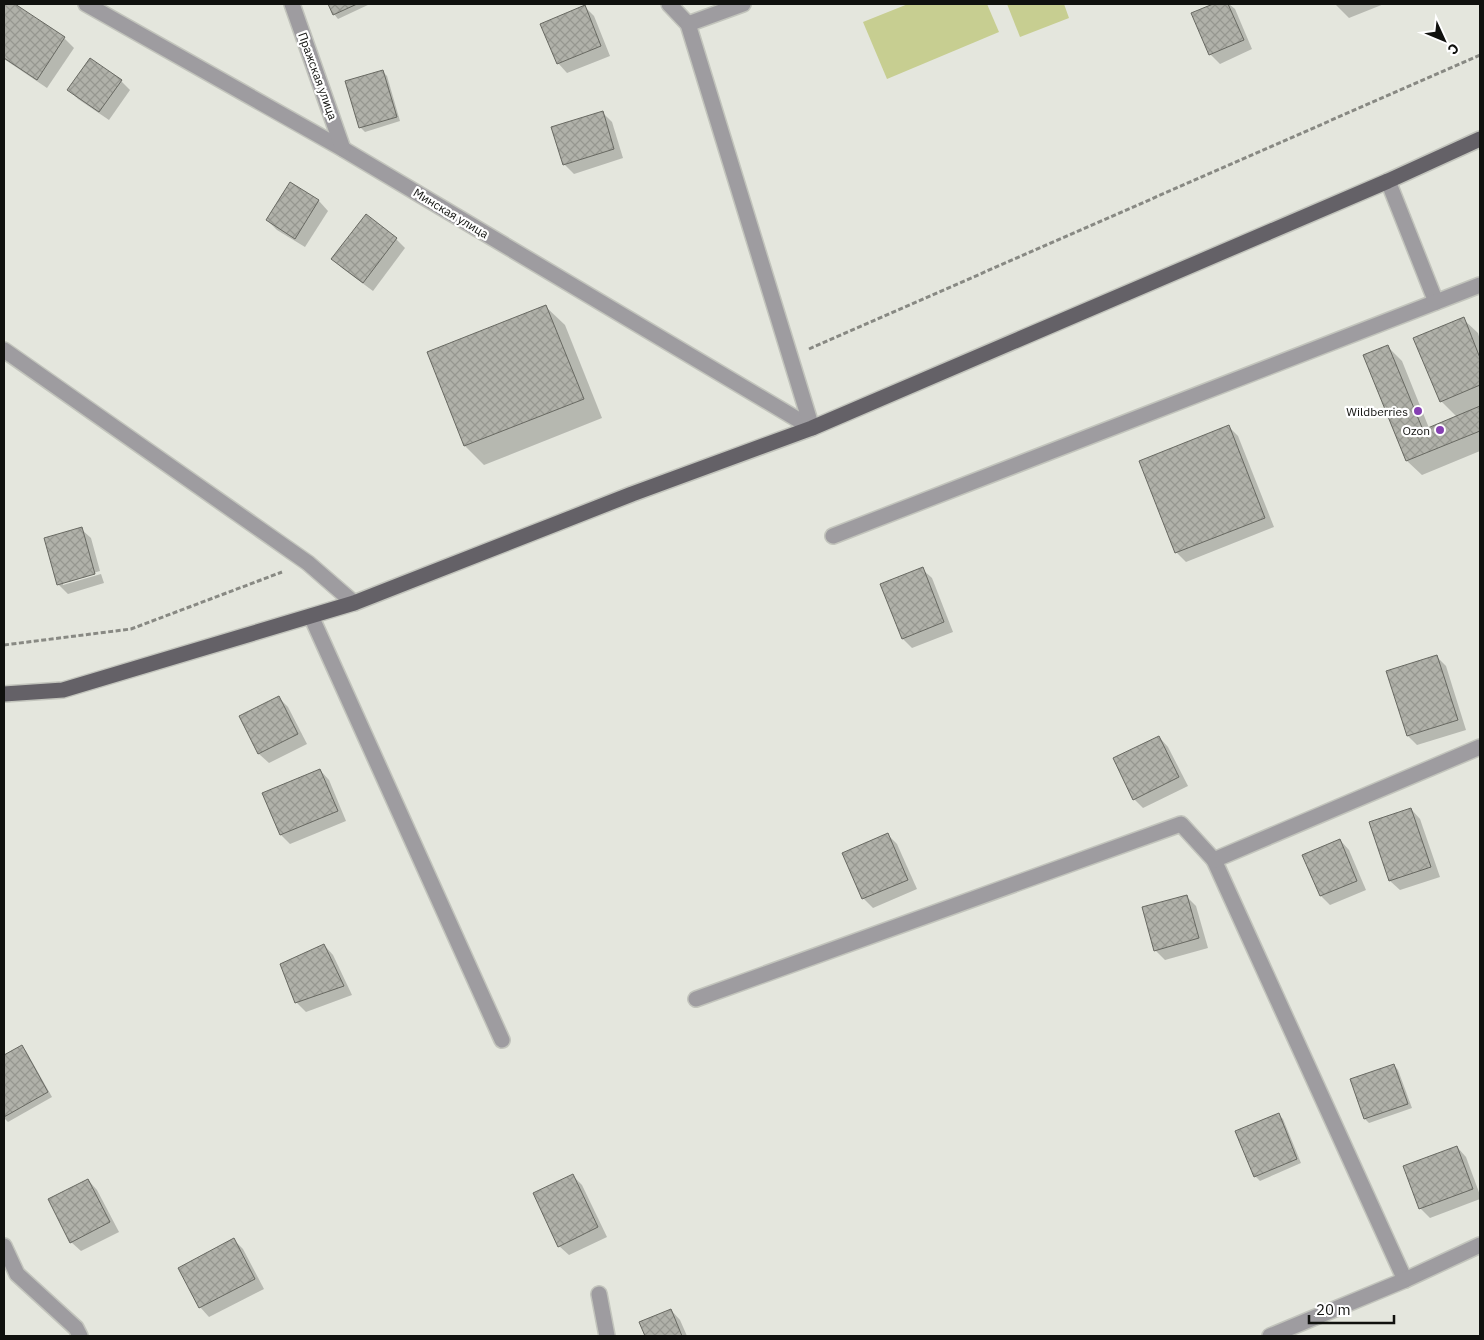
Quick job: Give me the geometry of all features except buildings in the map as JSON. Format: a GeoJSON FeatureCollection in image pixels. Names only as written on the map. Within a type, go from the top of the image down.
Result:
{"type":"FeatureCollection","features":[{"type":"Feature","properties":{"kind":"main road"},"geometry":{"type":"LineString","coordinates":[[4,694],[63,690],[354,603],[632,494],[812,428],[1388,181],[1480,139]]}},
{"type":"Feature","properties":{"kind":"street","name":"Минская улица"},"geometry":{"type":"LineString","coordinates":[[86,4],[343,149],[812,428]]}},
{"type":"Feature","properties":{"kind":"street","name":"Пражская улица"},"geometry":{"type":"LineString","coordinates":[[292,4],[343,149]]}},
{"type":"Feature","properties":{"kind":"street"},"geometry":{"type":"LineString","coordinates":[[670,4],[688,24],[812,428]]}},
{"type":"Feature","properties":{"kind":"street"},"geometry":{"type":"LineString","coordinates":[[688,24],[743,4]]}},
{"type":"Feature","properties":{"kind":"street"},"geometry":{"type":"LineString","coordinates":[[1388,181],[1436,302]]}},
{"type":"Feature","properties":{"kind":"street"},"geometry":{"type":"LineString","coordinates":[[833,536],[1480,285]]}},
{"type":"Feature","properties":{"kind":"street"},"geometry":{"type":"LineString","coordinates":[[4,350],[308,563],[354,603]]}},
{"type":"Feature","properties":{"kind":"street"},"geometry":{"type":"LineString","coordinates":[[312,616],[502,1040]]}},
{"type":"Feature","properties":{"kind":"street"},"geometry":{"type":"LineString","coordinates":[[1214,860],[1480,747]]}},
{"type":"Feature","properties":{"kind":"street"},"geometry":{"type":"LineString","coordinates":[[696,999],[1181,824],[1214,860],[1405,1280]]}},
{"type":"Feature","properties":{"kind":"street"},"geometry":{"type":"LineString","coordinates":[[1270,1336],[1405,1280],[1480,1245]]}},
{"type":"Feature","properties":{"kind":"street"},"geometry":{"type":"LineString","coordinates":[[4,1246],[17,1274],[76,1328],[80,1336]]}},
{"type":"Feature","properties":{"kind":"street"},"geometry":{"type":"LineString","coordinates":[[598,1294],[608,1336]]}},
{"type":"Feature","properties":{"kind":"path"},"geometry":{"type":"LineString","coordinates":[[790,357],[1480,55]]}},
{"type":"Feature","properties":{"kind":"path"},"geometry":{"type":"LineString","coordinates":[[4,645],[131,629],[308,563]]}},
{"type":"Feature","properties":{"kind":"green space"},"geometry":{"type":"Polygon","coordinates":[[[908,4],[987,4],[999,32],[887,79],[863,22],[908,4]]]}},
{"type":"Feature","properties":{"kind":"green space"},"geometry":{"type":"Polygon","coordinates":[[[1007,4],[1064,4],[1069,18],[1020,37],[1007,4]]]}},
{"type":"Feature","properties":{"kind":"place","name":"Wildberries"},"geometry":{"type":"Point","coordinates":[1418,411]}},
{"type":"Feature","properties":{"kind":"place","name":"Ozon"},"geometry":{"type":"Point","coordinates":[1440,430]}}]}
